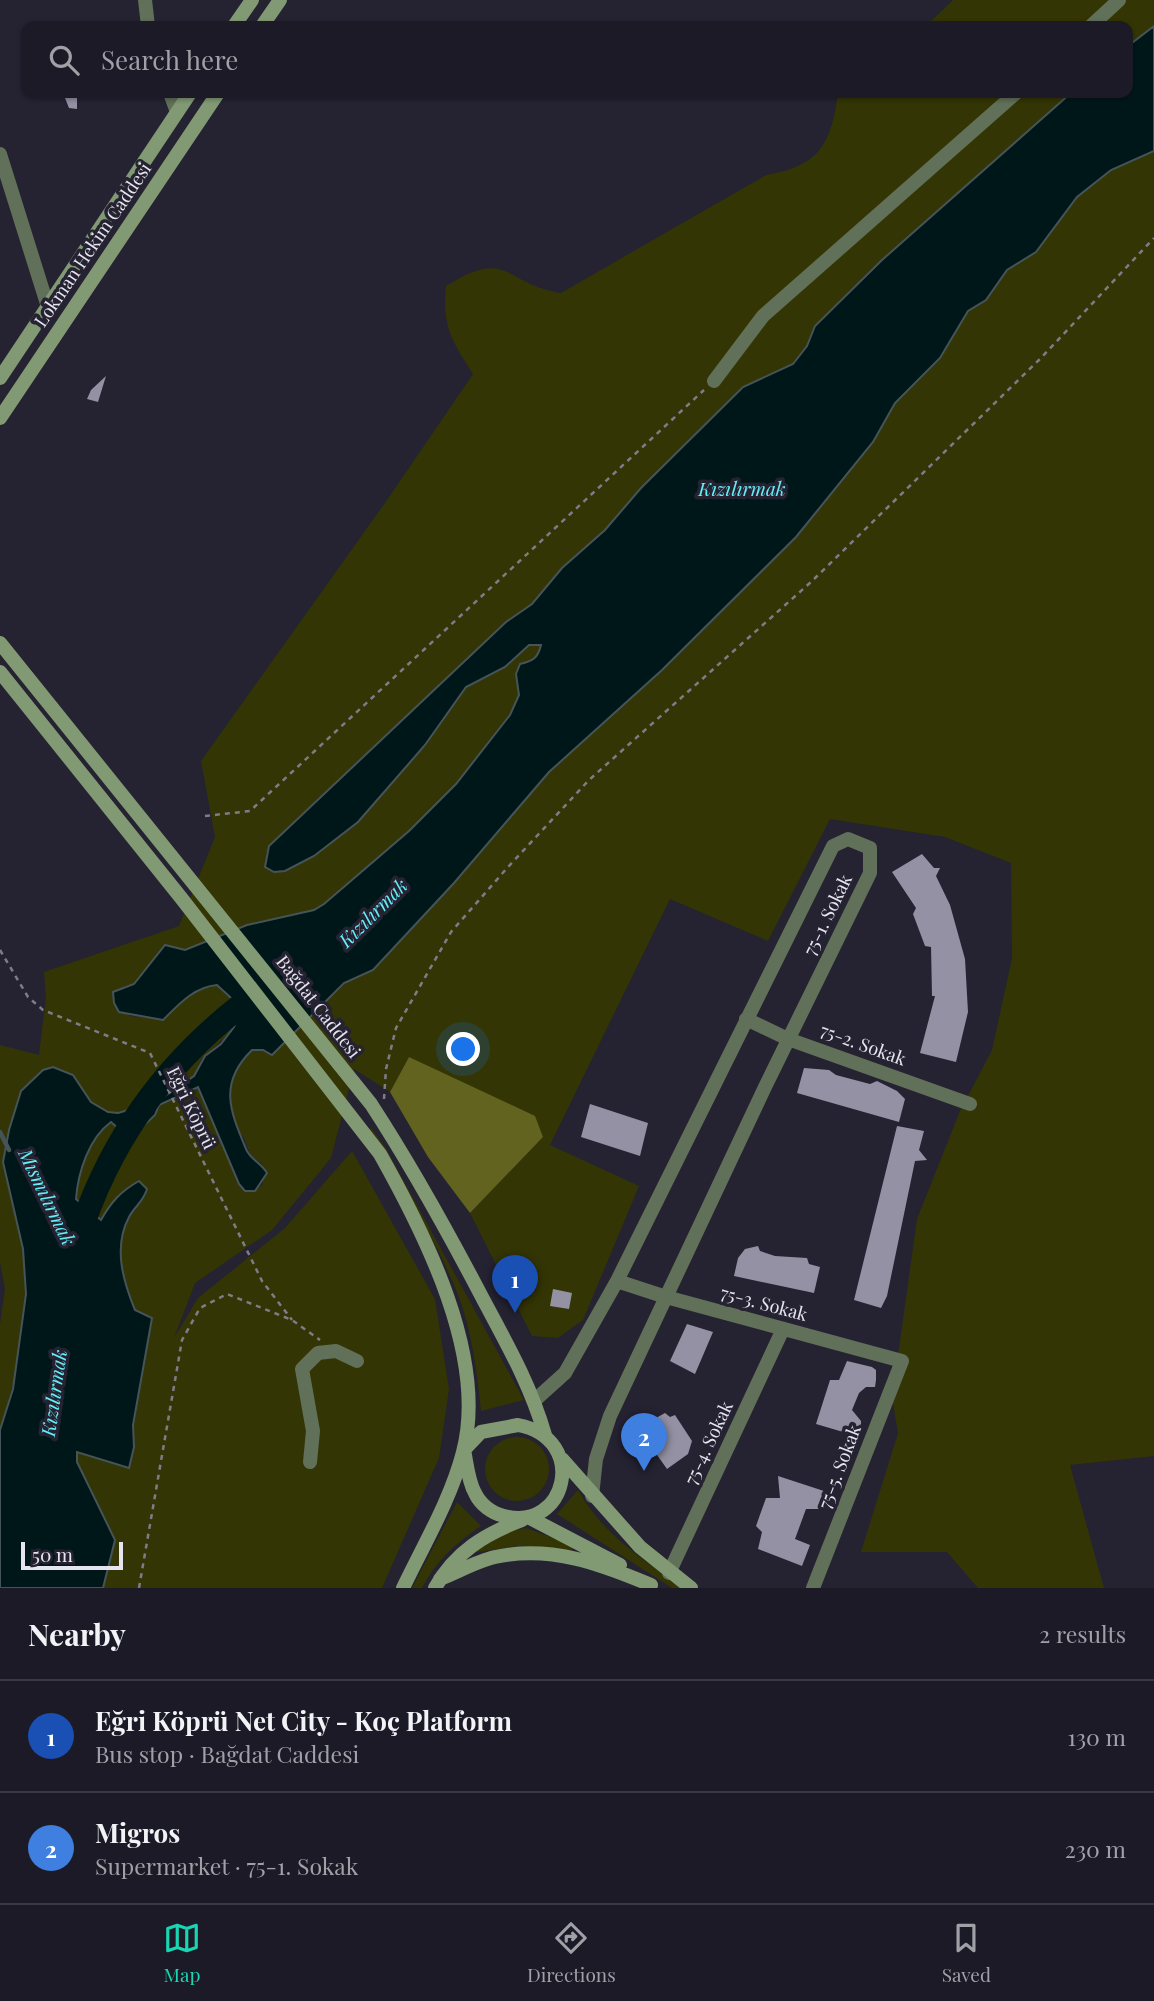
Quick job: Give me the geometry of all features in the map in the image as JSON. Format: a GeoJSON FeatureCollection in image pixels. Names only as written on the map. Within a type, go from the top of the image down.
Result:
{"type":"FeatureCollection","features":[{"type":"Feature","properties":{"kind":"main road"},"geometry":{"type":"LineString","coordinates":[[237,21],[252,0]]}},
{"type":"Feature","properties":{"kind":"main road"},"geometry":{"type":"LineString","coordinates":[[265,21],[280,0]]}},
{"type":"Feature","properties":{"kind":"main road","name":"Lokman Hekim Caddesi"},"geometry":{"type":"LineString","coordinates":[[0,378],[187,98]]}},
{"type":"Feature","properties":{"kind":"main road","name":"Lokman Hekim Caddesi"},"geometry":{"type":"LineString","coordinates":[[0,418],[215,98]]}},
{"type":"Feature","properties":{"kind":"main road","name":"Bağdat Caddesi"},"geometry":{"type":"LineString","coordinates":[[0,643],[371,1104],[459,1252],[535,1401],[545,1435]]}},
{"type":"Feature","properties":{"kind":"main road"},"geometry":{"type":"LineString","coordinates":[[0,672],[182,899],[380,1154],[404,1196],[442,1282],[461,1347],[469,1396],[464,1450],[449,1495],[403,1588]]}},
{"type":"Feature","properties":{"kind":"main road"},"geometry":{"type":"LineString","coordinates":[[464,1450],[481,1432],[503,1426],[532,1427],[545,1435],[592,1496],[669,1573],[691,1588]]}},
{"type":"Feature","properties":{"kind":"main road"},"geometry":{"type":"LineString","coordinates":[[464,1450],[474,1492],[483,1505],[504,1516],[528,1517],[602,1553],[654,1586]]}},
{"type":"Feature","properties":{"kind":"main road"},"geometry":{"type":"LineString","coordinates":[[437,1583],[463,1552],[489,1533],[528,1517],[553,1501],[563,1474],[562,1459]]}},
{"type":"Feature","properties":{"kind":"main road"},"geometry":{"type":"LineString","coordinates":[[437,1583],[495,1557],[546,1554],[571,1556],[600,1563],[654,1586]]}},
{"type":"Feature","properties":{"kind":"street"},"geometry":{"type":"LineString","coordinates":[[145,0],[147,21]]}},
{"type":"Feature","properties":{"kind":"street"},"geometry":{"type":"LineString","coordinates":[[1096,21],[1119,0]]}},
{"type":"Feature","properties":{"kind":"street"},"geometry":{"type":"LineString","coordinates":[[172,98],[177,113]]}},
{"type":"Feature","properties":{"kind":"street"},"geometry":{"type":"LineString","coordinates":[[714,381],[763,316],[1010,98]]}},
{"type":"Feature","properties":{"kind":"street"},"geometry":{"type":"LineString","coordinates":[[0,154],[48,307]]}},
{"type":"Feature","properties":{"kind":"street","name":"75-1. Sokak"},"geometry":{"type":"LineString","coordinates":[[535,1401],[565,1373],[617,1281],[833,846],[848,839],[870,848],[870,873],[788,1039],[610,1416],[596,1459],[592,1496]]}},
{"type":"Feature","properties":{"kind":"street","name":"75-2. Sokak"},"geometry":{"type":"LineString","coordinates":[[746,1019],[788,1039],[970,1104]]}},
{"type":"Feature","properties":{"kind":"street","name":"75-3. Sokak"},"geometry":{"type":"LineString","coordinates":[[617,1281],[666,1297],[902,1361]]}},
{"type":"Feature","properties":{"kind":"street","name":"75-4. Sokak"},"geometry":{"type":"LineString","coordinates":[[669,1573],[783,1329]]}},
{"type":"Feature","properties":{"kind":"street"},"geometry":{"type":"LineString","coordinates":[[310,1462],[313,1432],[304,1396],[302,1369],[318,1353],[336,1351],[356,1361]]}},
{"type":"Feature","properties":{"kind":"street","name":"75-5. Sokak"},"geometry":{"type":"LineString","coordinates":[[813,1588],[902,1361]]}},
{"type":"Feature","properties":{"kind":"path"},"geometry":{"type":"LineString","coordinates":[[382,1121],[386,1069],[396,1028],[451,932],[589,780],[811,582],[1040,359],[1154,238]]}},
{"type":"Feature","properties":{"kind":"path"},"geometry":{"type":"LineString","coordinates":[[205,816],[250,811],[714,381]]}},
{"type":"Feature","properties":{"kind":"path","name":"Eğri Köprü"},"geometry":{"type":"LineString","coordinates":[[0,950],[28,997],[43,1010],[150,1053],[262,1281],[292,1320]]}},
{"type":"Feature","properties":{"kind":"path"},"geometry":{"type":"LineString","coordinates":[[139,1588],[182,1340],[200,1308],[227,1294],[292,1320],[336,1351]]}},
{"type":"Feature","properties":{"kind":"shaded area"},"geometry":{"type":"Polygon","coordinates":[[[953,0],[1154,0],[1154,26],[1133,42],[1133,21],[931,21],[953,0]]]}},
{"type":"Feature","properties":{"kind":"shaded area"},"geometry":{"type":"Polygon","coordinates":[[[837,98],[1065,98],[882,260],[815,326],[807,346],[792,364],[743,387],[641,488],[605,530],[562,568],[532,604],[506,622],[269,846],[266,856],[314,856],[358,822],[425,745],[466,687],[505,667],[529,644],[541,645],[539,655],[516,674],[519,695],[510,715],[456,784],[409,831],[314,910],[247,925],[185,950],[165,945],[134,984],[124,986],[129,1016],[163,1019],[194,993],[217,985],[242,1008],[232,1030],[203,1057],[188,1082],[143,1106],[111,1112],[92,1102],[63,1072],[43,1070],[16,1110],[12,1131],[11,1174],[24,1261],[26,1302],[19,1357],[0,1430],[0,1324],[5,1289],[0,1263],[0,1045],[39,1055],[46,997],[44,972],[179,926],[215,837],[201,761],[473,374],[450,333],[446,312],[446,286],[482,269],[495,268],[561,293],[766,175],[799,166],[811,159],[826,139],[837,98]]]}},
{"type":"Feature","properties":{"kind":"shaded area"},"geometry":{"type":"Polygon","coordinates":[[[1154,151],[1154,1456],[1070,1465],[1104,1588],[978,1588],[947,1552],[861,1552],[898,1433],[892,1398],[917,1219],[960,1111],[992,1050],[1012,958],[1011,863],[945,837],[830,819],[768,941],[670,899],[550,1145],[639,1186],[583,1320],[558,1338],[532,1336],[470,1213],[543,1137],[409,1057],[390,1092],[354,1069],[331,1158],[272,1230],[195,1283],[174,1338],[198,1298],[285,1228],[352,1151],[435,1299],[449,1389],[439,1458],[382,1588],[103,1588],[115,1540],[77,1462],[77,1452],[119,1466],[134,1447],[133,1425],[152,1318],[135,1310],[126,1285],[121,1257],[123,1230],[138,1208],[101,1220],[76,1199],[82,1167],[96,1135],[111,1122],[155,1115],[159,1105],[198,1086],[239,1184],[245,1191],[255,1191],[263,1184],[262,1164],[250,1153],[229,1109],[230,1087],[244,1058],[251,1050],[263,1050],[321,1007],[353,976],[373,970],[454,883],[549,772],[662,670],[796,537],[873,442],[895,403],[940,358],[968,311],[986,300],[1007,270],[1036,252],[1077,197],[1111,170],[1154,151]]]}},
{"type":"Feature","properties":{"kind":"shaded area"},"geometry":{"type":"Polygon","coordinates":[[[409,1057],[535,1116],[543,1137],[470,1213],[428,1157],[390,1092],[409,1057]]]}},
{"type":"Feature","properties":{"kind":"shaded area"},"geometry":{"type":"Polygon","coordinates":[[[371,1128],[385,1147],[524,1400],[481,1411],[476,1367],[458,1295],[428,1232],[365,1132],[371,1128]]]}},
{"type":"Feature","properties":{"kind":"shaded area"},"geometry":{"type":"Polygon","coordinates":[[[511,1437],[523,1437],[540,1446],[547,1457],[547,1481],[540,1492],[523,1501],[511,1501],[499,1496],[490,1487],[485,1475],[485,1463],[490,1451],[499,1442],[511,1437]]]}},
{"type":"Feature","properties":{"kind":"shaded area"},"geometry":{"type":"Polygon","coordinates":[[[578,1490],[611,1533],[683,1588],[672,1588],[557,1514],[578,1490]]]}},
{"type":"Feature","properties":{"kind":"shaded area"},"geometry":{"type":"Polygon","coordinates":[[[457,1502],[481,1526],[447,1553],[422,1588],[412,1588],[457,1502]]]}},
{"type":"Feature","properties":{"kind":"shaded area"},"geometry":{"type":"Polygon","coordinates":[[[526,1528],[573,1545],[572,1551],[520,1546],[477,1552],[477,1548],[511,1531],[526,1528]]]}},
{"type":"Feature","properties":{"kind":"water","name":"Kızılırmak"},"geometry":{"type":"Polygon","coordinates":[[[1154,26],[1154,151],[1111,170],[1077,197],[1036,252],[1007,270],[986,300],[968,311],[940,358],[895,403],[873,442],[796,537],[662,670],[549,772],[454,883],[373,970],[344,983],[272,1055],[263,1050],[252,1050],[241,1062],[234,1074],[230,1098],[235,1122],[246,1149],[267,1173],[255,1191],[245,1191],[239,1184],[198,1087],[159,1105],[155,1115],[139,1130],[119,1129],[111,1122],[97,1137],[82,1167],[76,1199],[101,1220],[127,1189],[139,1181],[147,1189],[129,1217],[121,1240],[124,1276],[135,1310],[152,1318],[133,1425],[134,1447],[129,1468],[77,1452],[77,1462],[115,1540],[103,1588],[0,1588],[0,1430],[13,1389],[26,1294],[23,1249],[3,1162],[21,1091],[43,1070],[53,1067],[73,1075],[91,1102],[108,1112],[118,1113],[156,1102],[194,1076],[205,1056],[221,1044],[234,1027],[242,1008],[217,985],[209,986],[181,1002],[163,1020],[119,1012],[114,1003],[113,992],[134,984],[165,945],[185,950],[247,925],[314,910],[409,831],[456,784],[510,715],[519,695],[516,674],[520,664],[534,658],[541,645],[529,645],[505,667],[466,687],[425,745],[358,822],[314,856],[285,871],[274,872],[265,867],[269,846],[506,622],[532,604],[562,568],[605,530],[641,488],[743,387],[793,364],[807,346],[815,326],[882,260],[1065,98],[1133,98],[1133,42],[1154,26]]]}},
{"type":"Feature","properties":{"kind":"building"},"geometry":{"type":"Polygon","coordinates":[[[65,98],[77,98],[77,109],[69,108],[65,98]]]}},
{"type":"Feature","properties":{"kind":"building"},"geometry":{"type":"Polygon","coordinates":[[[106,376],[98,402],[87,399],[91,390],[106,376]]]}},
{"type":"Feature","properties":{"kind":"building"},"geometry":{"type":"Polygon","coordinates":[[[922,854],[934,868],[940,868],[936,876],[950,905],[965,959],[968,1012],[956,1062],[920,1053],[935,996],[932,996],[931,947],[925,946],[913,914],[916,908],[892,872],[922,854]]]}},
{"type":"Feature","properties":{"kind":"building"},"geometry":{"type":"Polygon","coordinates":[[[804,1068],[829,1070],[836,1075],[870,1084],[877,1081],[897,1091],[905,1099],[899,1122],[797,1093],[804,1068]]]}},
{"type":"Feature","properties":{"kind":"building"},"geometry":{"type":"Polygon","coordinates":[[[590,1104],[648,1123],[640,1156],[581,1137],[590,1104]]]}},
{"type":"Feature","properties":{"kind":"building"},"geometry":{"type":"Polygon","coordinates":[[[897,1126],[924,1131],[919,1150],[927,1160],[915,1161],[887,1296],[881,1308],[854,1300],[897,1126]]]}},
{"type":"Feature","properties":{"kind":"building"},"geometry":{"type":"Polygon","coordinates":[[[758,1246],[760,1251],[775,1256],[807,1258],[809,1264],[820,1267],[814,1293],[734,1276],[738,1258],[745,1249],[758,1246]]]}},
{"type":"Feature","properties":{"kind":"building"},"geometry":{"type":"Polygon","coordinates":[[[553,1289],[572,1293],[569,1309],[550,1306],[553,1289]]]}},
{"type":"Feature","properties":{"kind":"building"},"geometry":{"type":"Polygon","coordinates":[[[687,1324],[713,1332],[695,1374],[670,1361],[687,1324]]]}},
{"type":"Feature","properties":{"kind":"building"},"geometry":{"type":"Polygon","coordinates":[[[847,1361],[876,1370],[875,1387],[866,1387],[859,1393],[852,1410],[861,1421],[861,1428],[850,1434],[816,1424],[830,1380],[839,1380],[847,1361]]]}},
{"type":"Feature","properties":{"kind":"building"},"geometry":{"type":"Polygon","coordinates":[[[665,1413],[670,1417],[675,1415],[692,1441],[688,1454],[667,1469],[638,1428],[665,1413]]]}},
{"type":"Feature","properties":{"kind":"building"},"geometry":{"type":"Polygon","coordinates":[[[778,1476],[827,1492],[821,1509],[806,1509],[795,1539],[810,1545],[802,1566],[758,1549],[762,1532],[756,1526],[766,1498],[780,1498],[778,1476]]]}},
{"type":"Feature","properties":{"kind":"waterway","name":"Kızılırmak"},"geometry":{"type":"LineString","coordinates":[[78,1239],[108,1164],[150,1097],[203,1038],[266,987]]}},
{"type":"Feature","properties":{"kind":"waterway","name":"Mısmılırmak"},"geometry":{"type":"LineString","coordinates":[[0,1132],[9,1150]]}},
{"type":"Feature","properties":{"kind":"place","name":"Eğri Köprü Net City - Koç Platform"},"geometry":{"type":"Point","coordinates":[515,1313]}},
{"type":"Feature","properties":{"kind":"place","name":"Migros"},"geometry":{"type":"Point","coordinates":[644,1471]}}]}
